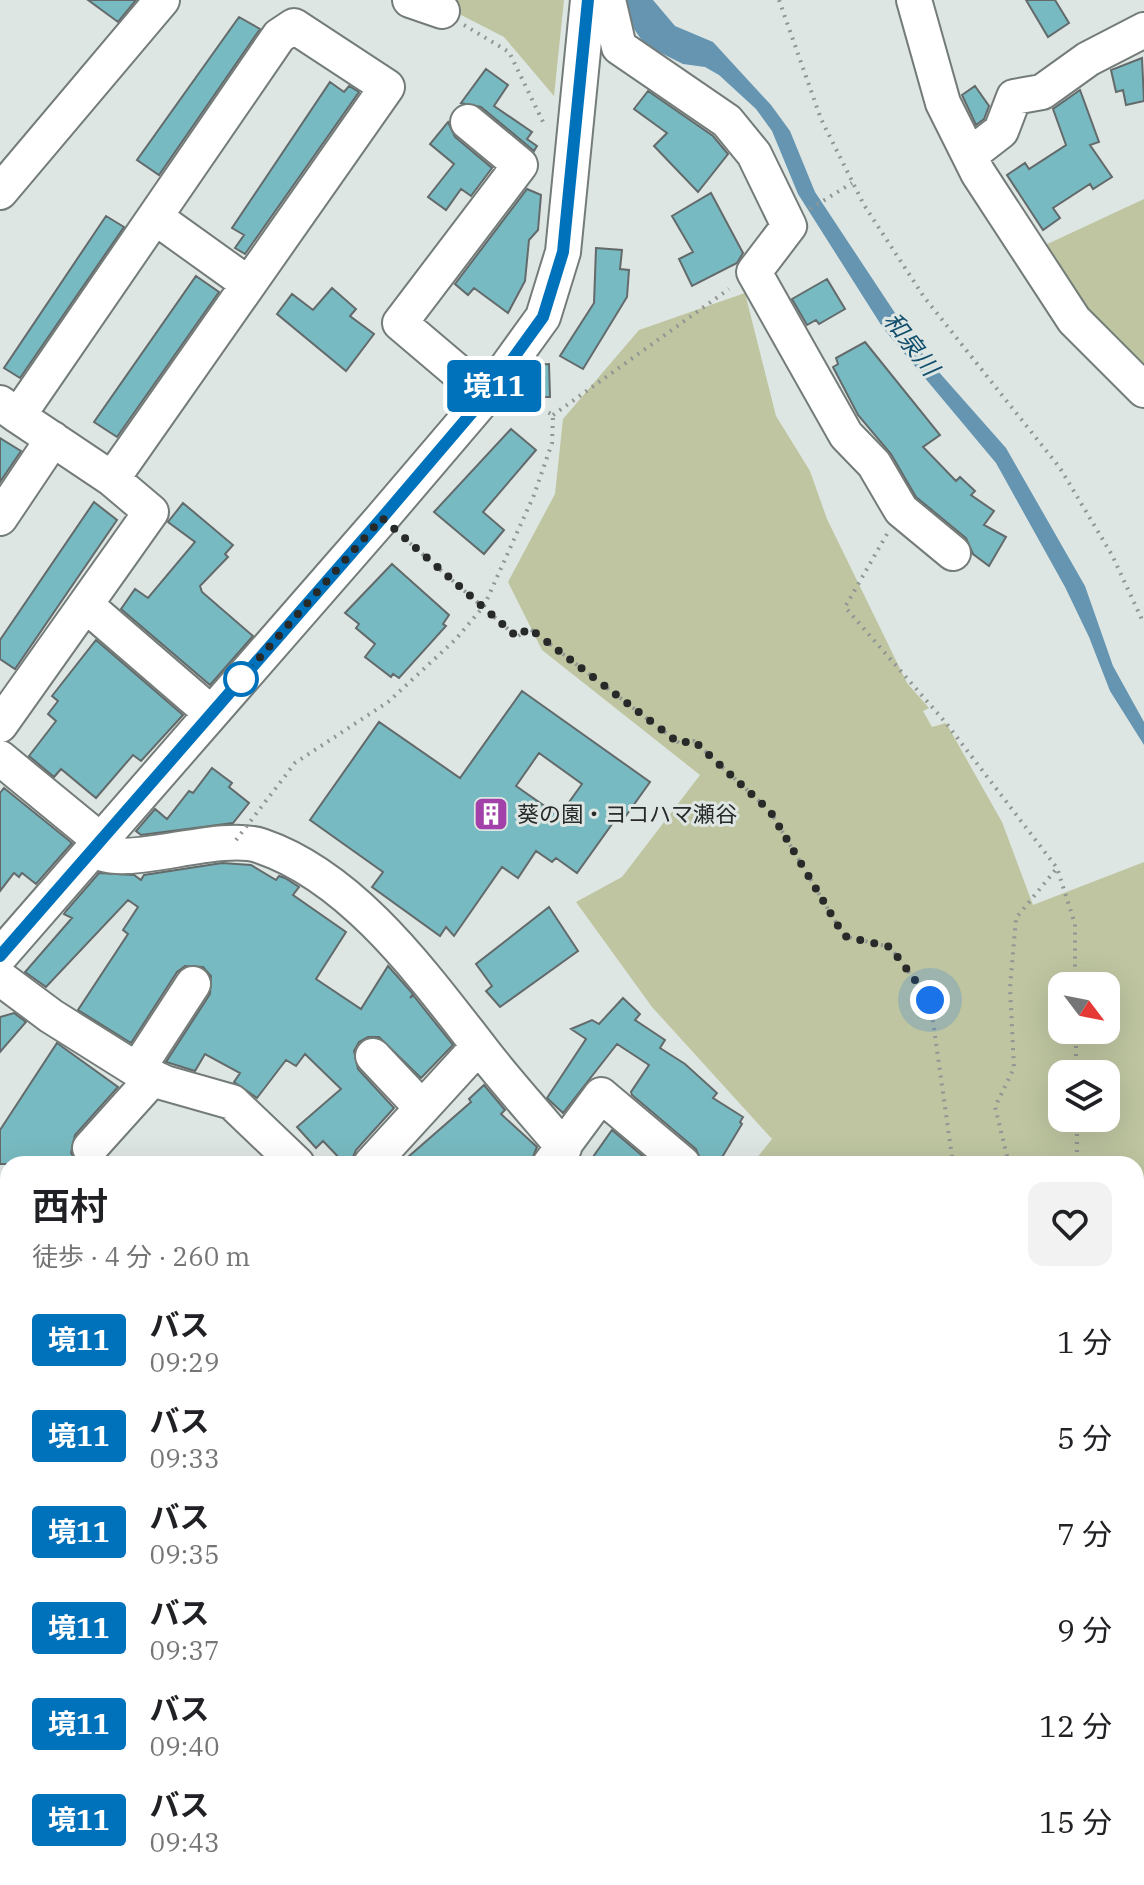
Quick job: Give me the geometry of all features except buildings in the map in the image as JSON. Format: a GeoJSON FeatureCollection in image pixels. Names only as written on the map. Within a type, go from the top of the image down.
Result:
{"type":"FeatureCollection","features":[{"type":"Feature","properties":{"kind":"street"},"geometry":{"type":"LineString","coordinates":[[0,192],[162,0]]}},
{"type":"Feature","properties":{"kind":"street"},"geometry":{"type":"LineString","coordinates":[[410,0],[442,11]]}},
{"type":"Feature","properties":{"kind":"street"},"geometry":{"type":"LineString","coordinates":[[0,956],[382,518],[528,341],[554,291],[563,252],[588,0]]}},
{"type":"Feature","properties":{"kind":"street"},"geometry":{"type":"LineString","coordinates":[[608,0],[619,47],[727,121],[754,154],[789,226],[754,272],[846,435],[874,464],[901,510],[953,553]]}},
{"type":"Feature","properties":{"kind":"street"},"geometry":{"type":"LineString","coordinates":[[914,0],[943,103],[970,155],[1074,320],[1144,390]]}},
{"type":"Feature","properties":{"kind":"street"},"geometry":{"type":"LineString","coordinates":[[5,709],[87,606],[151,512],[112,479],[9,409],[155,217],[279,36],[294,26],[387,87],[112,479]]}},
{"type":"Feature","properties":{"kind":"street"},"geometry":{"type":"LineString","coordinates":[[970,155],[1001,131],[1014,97],[1042,92],[1088,59],[1144,30]]}},
{"type":"Feature","properties":{"kind":"street"},"geometry":{"type":"LineString","coordinates":[[468,122],[520,165],[400,323],[481,401]]}},
{"type":"Feature","properties":{"kind":"street"},"geometry":{"type":"LineString","coordinates":[[155,217],[247,283]]}},
{"type":"Feature","properties":{"kind":"street"},"geometry":{"type":"LineString","coordinates":[[0,518],[53,439]]}},
{"type":"Feature","properties":{"kind":"street"},"geometry":{"type":"LineString","coordinates":[[87,606],[211,713]]}},
{"type":"Feature","properties":{"kind":"street"},"geometry":{"type":"LineString","coordinates":[[0,758],[97,845],[99,854],[119,857],[236,840],[259,845],[298,864],[356,907],[409,956],[557,1156],[601,1095],[673,1156]]}},
{"type":"Feature","properties":{"kind":"street"},"geometry":{"type":"LineString","coordinates":[[0,978],[51,1016],[145,1074],[232,1102],[289,1156]]}},
{"type":"Feature","properties":{"kind":"street"},"geometry":{"type":"LineString","coordinates":[[90,1148],[145,1074],[193,984]]}},
{"type":"Feature","properties":{"kind":"street"},"geometry":{"type":"LineString","coordinates":[[378,1156],[478,1047]]}},
{"type":"Feature","properties":{"kind":"street"},"geometry":{"type":"LineString","coordinates":[[373,1056],[422,1108]]}},
{"type":"Feature","properties":{"kind":"path"},"geometry":{"type":"LineString","coordinates":[[779,0],[821,119],[851,184],[924,297],[1060,468],[1112,555],[1144,624]]}},
{"type":"Feature","properties":{"kind":"path"},"geometry":{"type":"LineString","coordinates":[[442,11],[509,52],[545,125]]}},
{"type":"Feature","properties":{"kind":"path"},"geometry":{"type":"LineString","coordinates":[[802,214],[851,184]]}},
{"type":"Feature","properties":{"kind":"path"},"geometry":{"type":"LineString","coordinates":[[553,415],[754,272]]}},
{"type":"Feature","properties":{"kind":"path"},"geometry":{"type":"LineString","coordinates":[[481,401],[540,408],[553,415]]}},
{"type":"Feature","properties":{"kind":"path"},"geometry":{"type":"LineString","coordinates":[[236,840],[295,763],[388,702],[455,640],[484,606],[543,469],[552,443],[553,415]]}},
{"type":"Feature","properties":{"kind":"path"},"geometry":{"type":"LineString","coordinates":[[901,510],[845,607],[946,723],[1057,868],[1075,924],[1075,972]]}},
{"type":"Feature","properties":{"kind":"path"},"geometry":{"type":"LineString","coordinates":[[382,518],[517,637],[529,628],[679,743],[694,741],[770,811],[844,936],[890,947],[930,1000],[952,1156]]}},
{"type":"Feature","properties":{"kind":"path"},"geometry":{"type":"LineString","coordinates":[[1007,1156],[995,1107],[1014,1068],[1010,988],[1016,918],[1057,868]]}},
{"type":"Feature","properties":{"kind":"path"},"geometry":{"type":"LineString","coordinates":[[1077,1132],[1077,1156]]}},
{"type":"Feature","properties":{"kind":"green space"},"geometry":{"type":"Polygon","coordinates":[[[432,0],[564,0],[554,96],[504,37],[432,0]]]}},
{"type":"Feature","properties":{"kind":"green space"},"geometry":{"type":"Polygon","coordinates":[[[1144,199],[1144,379],[1076,305],[1041,247],[1144,199]]]}},
{"type":"Feature","properties":{"kind":"green space"},"geometry":{"type":"Polygon","coordinates":[[[745,293],[776,416],[810,471],[827,519],[907,683],[929,708],[923,711],[932,727],[946,723],[1002,822],[1033,905],[1144,862],[1144,1156],[758,1156],[772,1139],[652,1007],[576,902],[622,877],[700,775],[542,650],[508,582],[555,494],[563,419],[639,330],[745,293]]]}},
{"type":"Feature","properties":{"kind":"water","name":"和泉川"},"geometry":{"type":"Polygon","coordinates":[[[622,0],[653,0],[675,26],[713,42],[771,105],[790,131],[815,192],[922,353],[1006,448],[1085,586],[1113,666],[1144,722],[1144,745],[1110,691],[1065,587],[996,463],[883,328],[798,194],[772,131],[756,109],[719,75],[705,67],[683,64],[645,45],[630,23],[622,0]]]}},
{"type":"Feature","properties":{"kind":"bus line","name":"境11"},"geometry":{"type":"LineString","coordinates":[[0,956],[486,396],[543,317],[554,291],[563,252],[588,0]]}},
{"type":"Feature","properties":{"kind":"place","name":"葵の園・ヨコハマ瀬谷"},"geometry":{"type":"Point","coordinates":[491,814]}},
{"type":"Feature","properties":{"kind":"route"},"geometry":{"type":"LineString","coordinates":[[241,679],[382,518],[517,637],[529,628],[679,743],[694,741],[770,811],[844,936],[890,947],[930,1000]]}}]}
